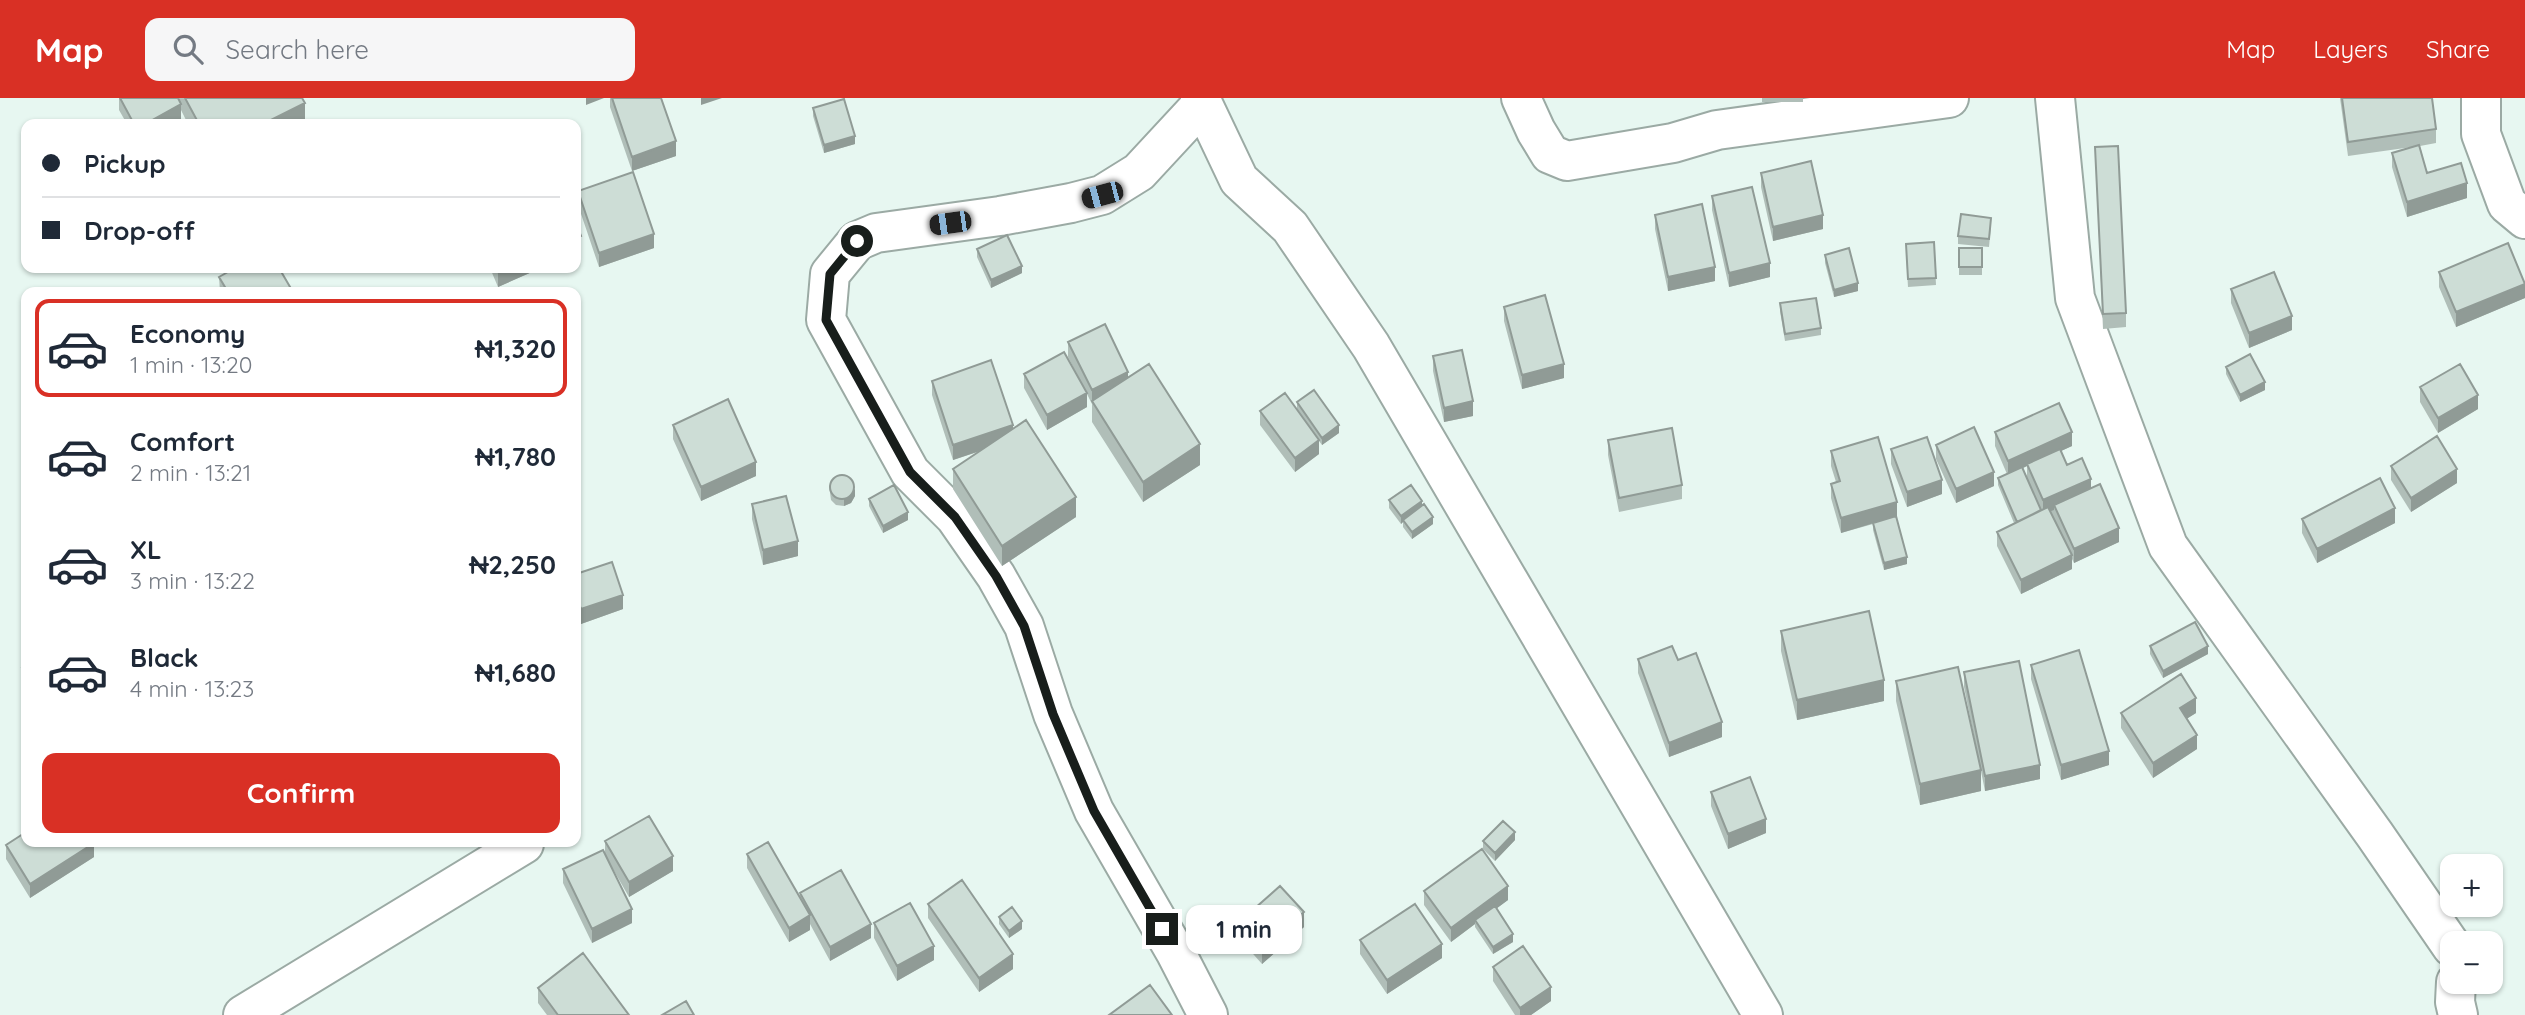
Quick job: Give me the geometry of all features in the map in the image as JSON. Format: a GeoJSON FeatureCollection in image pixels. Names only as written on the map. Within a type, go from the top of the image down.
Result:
{"type":"FeatureCollection","features":[{"type":"Feature","properties":{"kind":"street"},"geometry":{"type":"LineString","coordinates":[[1521,98],[1550,154],[1567,161],[1673,143],[1717,130],[1949,98]]}},
{"type":"Feature","properties":{"kind":"street"},"geometry":{"type":"LineString","coordinates":[[2054,98],[2076,298],[2168,546],[2441,931]]}},
{"type":"Feature","properties":{"kind":"street"},"geometry":{"type":"LineString","coordinates":[[2481,98],[2481,134],[2507,204],[2525,219]]}},
{"type":"Feature","properties":{"kind":"street"},"geometry":{"type":"LineString","coordinates":[[1208,1015],[1176,953],[1094,811],[1053,714],[1024,626],[996,576],[955,517],[910,472],[826,320],[830,274],[857,241],[876,233],[1000,216],[1102,195],[1139,172],[1201,101],[1238,180],[1290,227],[1371,346],[1763,1015]]}},
{"type":"Feature","properties":{"kind":"street"},"geometry":{"type":"LineString","coordinates":[[243,1015],[519,847]]}},
{"type":"Feature","properties":{"kind":"street"},"geometry":{"type":"LineString","coordinates":[[2455,994],[2458,1015]]}},
{"type":"Feature","properties":{"kind":"building"},"geometry":{"type":"Polygon","coordinates":[[[120,98],[178,98],[181,104],[154,119],[131,119],[120,98]]]}},
{"type":"Feature","properties":{"kind":"building"},"geometry":{"type":"Polygon","coordinates":[[[185,98],[302,98],[305,103],[273,119],[196,119],[185,98]]]}},
{"type":"Feature","properties":{"kind":"building"},"geometry":{"type":"Polygon","coordinates":[[[612,98],[661,98],[676,141],[632,157],[612,98]]]}},
{"type":"Feature","properties":{"kind":"building"},"geometry":{"type":"Polygon","coordinates":[[[2342,98],[2432,98],[2436,129],[2348,142],[2342,98]]]}},
{"type":"Feature","properties":{"kind":"building"},"geometry":{"type":"Polygon","coordinates":[[[844,99],[855,136],[824,145],[813,108],[844,99]]]}},
{"type":"Feature","properties":{"kind":"building"},"geometry":{"type":"Polygon","coordinates":[[[2419,145],[2427,173],[2461,163],[2467,183],[2407,202],[2392,153],[2419,145]]]}},
{"type":"Feature","properties":{"kind":"building"},"geometry":{"type":"Polygon","coordinates":[[[2118,146],[2126,313],[2103,314],[2095,147],[2118,146]]]}},
{"type":"Feature","properties":{"kind":"building"},"geometry":{"type":"Polygon","coordinates":[[[1811,161],[1823,215],[1773,227],[1761,173],[1811,161]]]}},
{"type":"Feature","properties":{"kind":"building"},"geometry":{"type":"Polygon","coordinates":[[[633,172],[654,234],[599,253],[581,200],[581,190],[633,172]]]}},
{"type":"Feature","properties":{"kind":"building"},"geometry":{"type":"Polygon","coordinates":[[[1752,187],[1770,263],[1729,273],[1712,196],[1752,187]]]}},
{"type":"Feature","properties":{"kind":"building"},"geometry":{"type":"Polygon","coordinates":[[[1702,204],[1715,267],[1668,277],[1655,215],[1702,204]]]}},
{"type":"Feature","properties":{"kind":"building"},"geometry":{"type":"Polygon","coordinates":[[[1961,214],[1991,218],[1989,239],[1958,236],[1961,214]]]}},
{"type":"Feature","properties":{"kind":"building"},"geometry":{"type":"Polygon","coordinates":[[[1007,235],[1022,266],[991,280],[977,249],[1007,235]]]}},
{"type":"Feature","properties":{"kind":"building"},"geometry":{"type":"Polygon","coordinates":[[[1934,242],[1936,278],[1908,279],[1906,244],[1934,242]]]}},
{"type":"Feature","properties":{"kind":"building"},"geometry":{"type":"Polygon","coordinates":[[[2508,243],[2525,284],[2456,312],[2439,272],[2508,243]]]}},
{"type":"Feature","properties":{"kind":"building"},"geometry":{"type":"Polygon","coordinates":[[[1849,248],[1858,283],[1834,290],[1825,255],[1849,248]]]}},
{"type":"Feature","properties":{"kind":"building"},"geometry":{"type":"Polygon","coordinates":[[[1959,248],[1982,248],[1982,267],[1959,267],[1959,248]]]}},
{"type":"Feature","properties":{"kind":"building"},"geometry":{"type":"Polygon","coordinates":[[[2274,272],[2292,316],[2249,333],[2231,289],[2274,272]]]}},
{"type":"Feature","properties":{"kind":"building"},"geometry":{"type":"Polygon","coordinates":[[[226,273],[282,273],[290,287],[225,287],[219,277],[226,273]]]}},
{"type":"Feature","properties":{"kind":"building"},"geometry":{"type":"Polygon","coordinates":[[[1545,295],[1564,364],[1522,375],[1504,307],[1545,295]]]}},
{"type":"Feature","properties":{"kind":"building"},"geometry":{"type":"Polygon","coordinates":[[[1816,298],[1821,328],[1785,334],[1780,303],[1816,298]]]}},
{"type":"Feature","properties":{"kind":"building"},"geometry":{"type":"Polygon","coordinates":[[[1105,324],[1128,372],[1092,390],[1068,342],[1105,324]]]}},
{"type":"Feature","properties":{"kind":"building"},"geometry":{"type":"Polygon","coordinates":[[[1462,350],[1473,401],[1444,408],[1433,356],[1462,350]]]}},
{"type":"Feature","properties":{"kind":"building"},"geometry":{"type":"Polygon","coordinates":[[[1064,352],[1087,393],[1047,415],[1024,374],[1064,352]]]}},
{"type":"Feature","properties":{"kind":"building"},"geometry":{"type":"Polygon","coordinates":[[[2250,354],[2265,382],[2240,395],[2226,367],[2250,354]]]}},
{"type":"Feature","properties":{"kind":"building"},"geometry":{"type":"Polygon","coordinates":[[[991,360],[1013,425],[953,445],[932,381],[991,360]]]}},
{"type":"Feature","properties":{"kind":"building"},"geometry":{"type":"Polygon","coordinates":[[[1149,364],[1200,444],[1143,482],[1092,401],[1149,364]]]}},
{"type":"Feature","properties":{"kind":"building"},"geometry":{"type":"Polygon","coordinates":[[[2460,364],[2478,395],[2438,418],[2420,387],[2460,364]]]}},
{"type":"Feature","properties":{"kind":"building"},"geometry":{"type":"Polygon","coordinates":[[[1314,390],[1339,425],[1322,438],[1297,402],[1314,390]]]}},
{"type":"Feature","properties":{"kind":"building"},"geometry":{"type":"Polygon","coordinates":[[[1285,393],[1319,440],[1295,458],[1260,411],[1285,393]]]}},
{"type":"Feature","properties":{"kind":"building"},"geometry":{"type":"Polygon","coordinates":[[[728,399],[756,462],[701,487],[673,425],[728,399]]]}},
{"type":"Feature","properties":{"kind":"building"},"geometry":{"type":"Polygon","coordinates":[[[2059,403],[2072,432],[2008,461],[1995,432],[2059,403]]]}},
{"type":"Feature","properties":{"kind":"building"},"geometry":{"type":"Polygon","coordinates":[[[1026,420],[1076,497],[1002,546],[953,469],[1026,420]]]}},
{"type":"Feature","properties":{"kind":"building"},"geometry":{"type":"Polygon","coordinates":[[[1974,427],[1994,472],[1956,489],[1936,445],[1974,427]]]}},
{"type":"Feature","properties":{"kind":"building"},"geometry":{"type":"Polygon","coordinates":[[[1672,428],[1682,485],[1619,498],[1608,440],[1672,428]]]}},
{"type":"Feature","properties":{"kind":"building"},"geometry":{"type":"Polygon","coordinates":[[[2437,436],[2457,469],[2411,498],[2391,466],[2437,436]]]}},
{"type":"Feature","properties":{"kind":"building"},"geometry":{"type":"Polygon","coordinates":[[[1878,437],[1897,502],[1841,518],[1831,484],[1840,481],[1831,451],[1878,437]]]}},
{"type":"Feature","properties":{"kind":"building"},"geometry":{"type":"Polygon","coordinates":[[[1927,437],[1942,480],[1907,492],[1891,449],[1927,437]]]}},
{"type":"Feature","properties":{"kind":"building"},"geometry":{"type":"Polygon","coordinates":[[[2060,449],[2067,465],[2082,458],[2091,479],[2043,500],[2027,464],[2060,449]]]}},
{"type":"Feature","properties":{"kind":"building"},"geometry":{"type":"Polygon","coordinates":[[[2022,467],[2041,510],[2017,522],[1998,478],[2022,467]]]}},
{"type":"Feature","properties":{"kind":"building"},"geometry":{"type":"Polygon","coordinates":[[[842,475],[851,478],[854,487],[851,496],[842,499],[833,496],[830,487],[833,478],[842,475]]]}},
{"type":"Feature","properties":{"kind":"building"},"geometry":{"type":"Polygon","coordinates":[[[2380,478],[2395,508],[2317,549],[2302,519],[2380,478]]]}},
{"type":"Feature","properties":{"kind":"building"},"geometry":{"type":"Polygon","coordinates":[[[2100,484],[2119,528],[2074,549],[2054,505],[2100,484]]]}},
{"type":"Feature","properties":{"kind":"building"},"geometry":{"type":"Polygon","coordinates":[[[894,485],[908,512],[883,526],[869,499],[894,485]]]}},
{"type":"Feature","properties":{"kind":"building"},"geometry":{"type":"Polygon","coordinates":[[[1411,485],[1422,501],[1401,516],[1389,500],[1411,485]]]}},
{"type":"Feature","properties":{"kind":"building"},"geometry":{"type":"Polygon","coordinates":[[[786,496],[798,541],[763,550],[752,504],[786,496]]]}},
{"type":"Feature","properties":{"kind":"building"},"geometry":{"type":"Polygon","coordinates":[[[1424,504],[1433,517],[1412,532],[1403,520],[1424,504]]]}},
{"type":"Feature","properties":{"kind":"building"},"geometry":{"type":"Polygon","coordinates":[[[2048,507],[2072,555],[2021,580],[1997,532],[2048,507]]]}},
{"type":"Feature","properties":{"kind":"building"},"geometry":{"type":"Polygon","coordinates":[[[1896,516],[1907,557],[1884,563],[1873,523],[1896,516]]]}},
{"type":"Feature","properties":{"kind":"building"},"geometry":{"type":"Polygon","coordinates":[[[612,562],[623,595],[581,609],[581,572],[612,562]]]}},
{"type":"Feature","properties":{"kind":"building"},"geometry":{"type":"Polygon","coordinates":[[[1869,611],[1884,680],[1797,700],[1781,631],[1869,611]]]}},
{"type":"Feature","properties":{"kind":"building"},"geometry":{"type":"Polygon","coordinates":[[[2195,622],[2208,646],[2163,671],[2150,646],[2195,622]]]}},
{"type":"Feature","properties":{"kind":"building"},"geometry":{"type":"Polygon","coordinates":[[[1672,646],[1678,660],[1696,653],[1722,722],[1669,743],[1638,659],[1672,646]]]}},
{"type":"Feature","properties":{"kind":"building"},"geometry":{"type":"Polygon","coordinates":[[[2079,650],[2109,751],[2061,765],[2031,665],[2079,650]]]}},
{"type":"Feature","properties":{"kind":"building"},"geometry":{"type":"Polygon","coordinates":[[[2019,661],[2040,765],[1985,776],[1964,672],[2019,661]]]}},
{"type":"Feature","properties":{"kind":"building"},"geometry":{"type":"Polygon","coordinates":[[[1958,667],[1981,770],[1920,784],[1896,681],[1958,667]]]}},
{"type":"Feature","properties":{"kind":"building"},"geometry":{"type":"Polygon","coordinates":[[[2181,674],[2196,698],[2180,708],[2197,735],[2153,763],[2121,713],[2181,674]]]}},
{"type":"Feature","properties":{"kind":"building"},"geometry":{"type":"Polygon","coordinates":[[[1750,777],[1766,819],[1728,834],[1711,792],[1750,777]]]}},
{"type":"Feature","properties":{"kind":"building"},"geometry":{"type":"Polygon","coordinates":[[[649,816],[673,856],[629,882],[605,841],[649,816]]]}},
{"type":"Feature","properties":{"kind":"building"},"geometry":{"type":"Polygon","coordinates":[[[1503,821],[1515,832],[1495,853],[1483,841],[1503,821]]]}},
{"type":"Feature","properties":{"kind":"building"},"geometry":{"type":"Polygon","coordinates":[[[21,835],[21,847],[88,847],[30,884],[6,845],[21,835]]]}},
{"type":"Feature","properties":{"kind":"building"},"geometry":{"type":"Polygon","coordinates":[[[768,842],[810,915],[789,928],[747,854],[768,842]]]}},
{"type":"Feature","properties":{"kind":"building"},"geometry":{"type":"Polygon","coordinates":[[[1482,849],[1508,886],[1451,928],[1424,891],[1482,849]]]}},
{"type":"Feature","properties":{"kind":"building"},"geometry":{"type":"Polygon","coordinates":[[[603,850],[632,909],[592,929],[563,869],[603,850]]]}},
{"type":"Feature","properties":{"kind":"building"},"geometry":{"type":"Polygon","coordinates":[[[841,870],[871,924],[830,947],[800,893],[841,870]]]}},
{"type":"Feature","properties":{"kind":"building"},"geometry":{"type":"Polygon","coordinates":[[[962,880],[1013,954],[979,978],[928,904],[962,880]]]}},
{"type":"Feature","properties":{"kind":"building"},"geometry":{"type":"Polygon","coordinates":[[[1280,886],[1304,912],[1262,949],[1238,923],[1280,886]]]}},
{"type":"Feature","properties":{"kind":"building"},"geometry":{"type":"Polygon","coordinates":[[[910,903],[934,946],[897,966],[874,923],[910,903]]]}},
{"type":"Feature","properties":{"kind":"building"},"geometry":{"type":"Polygon","coordinates":[[[1415,904],[1442,944],[1387,980],[1360,940],[1415,904]]]}},
{"type":"Feature","properties":{"kind":"building"},"geometry":{"type":"Polygon","coordinates":[[[1495,906],[1513,934],[1493,947],[1475,920],[1495,906]]]}},
{"type":"Feature","properties":{"kind":"building"},"geometry":{"type":"Polygon","coordinates":[[[1012,907],[1022,921],[1009,931],[999,917],[1012,907]]]}},
{"type":"Feature","properties":{"kind":"building"},"geometry":{"type":"Polygon","coordinates":[[[1523,946],[1551,987],[1520,1008],[1493,967],[1523,946]]]}},
{"type":"Feature","properties":{"kind":"building"},"geometry":{"type":"Polygon","coordinates":[[[583,953],[629,1015],[558,1015],[538,988],[583,953]]]}},
{"type":"Feature","properties":{"kind":"building"},"geometry":{"type":"Polygon","coordinates":[[[1150,985],[1172,1015],[1109,1015],[1150,985]]]}},
{"type":"Feature","properties":{"kind":"building"},"geometry":{"type":"Polygon","coordinates":[[[686,1001],[694,1015],[662,1015],[686,1001]]]}},
{"type":"Feature","properties":{"kind":"route"},"geometry":{"type":"LineString","coordinates":[[857,241],[830,274],[826,320],[910,472],[955,517],[996,576],[1024,626],[1053,714],[1094,811],[1162,929]]}}]}
